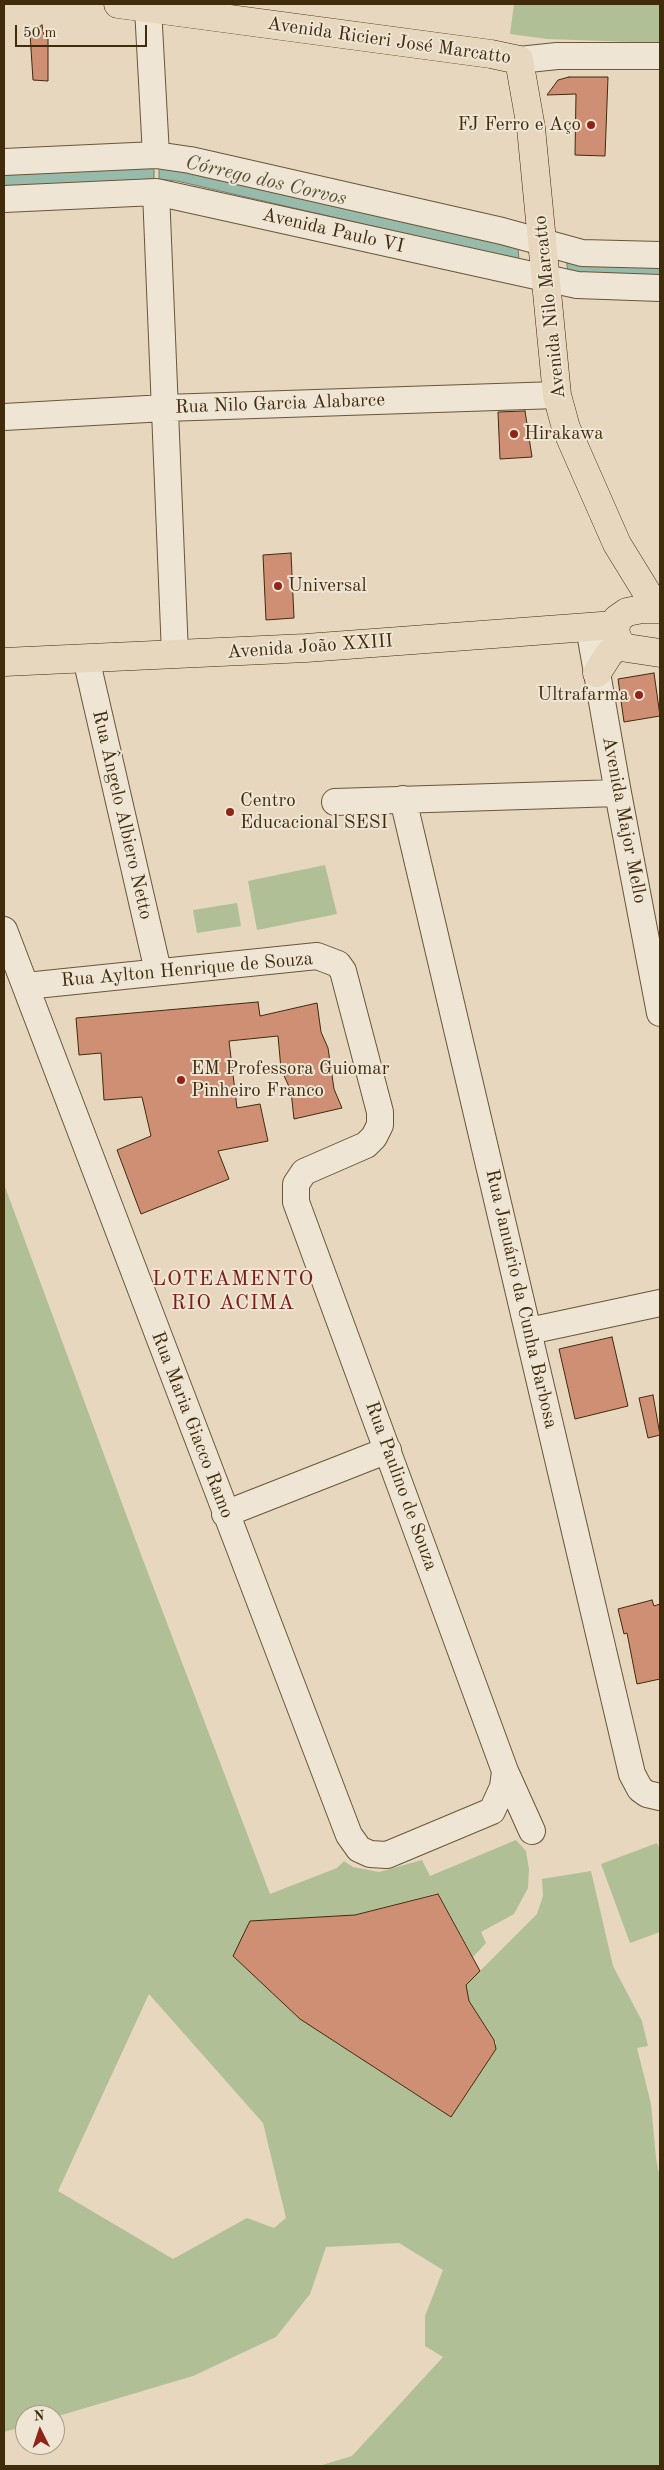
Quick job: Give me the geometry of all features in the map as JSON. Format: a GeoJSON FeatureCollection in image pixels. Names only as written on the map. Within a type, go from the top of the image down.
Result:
{"type":"FeatureCollection","features":[{"type":"Feature","properties":{"kind":"main road","name":"Avenida Ricieri José Marcatto"},"geometry":{"type":"LineString","coordinates":[[118,4],[491,54],[519,60]]}},
{"type":"Feature","properties":{"kind":"main road","name":"Avenida Nilo Marcatto"},"geometry":{"type":"LineString","coordinates":[[519,60],[531,128],[557,395],[575,449],[617,544],[659,609]]}},
{"type":"Feature","properties":{"kind":"main road","name":"Avenida Nilo Marcatto"},"geometry":{"type":"LineString","coordinates":[[613,627],[617,544]]}},
{"type":"Feature","properties":{"kind":"main road","name":"Avenida João XXIII"},"geometry":{"type":"LineString","coordinates":[[4,662],[306,648],[613,627],[642,609],[659,609]]}},
{"type":"Feature","properties":{"kind":"main road","name":"Avenida João XXIII"},"geometry":{"type":"LineString","coordinates":[[613,627],[627,648],[660,653]]}},
{"type":"Feature","properties":{"kind":"main road"},"geometry":{"type":"LineString","coordinates":[[597,673],[609,654],[613,627]]}},
{"type":"Feature","properties":{"kind":"street"},"geometry":{"type":"LineString","coordinates":[[148,8],[156,156]]}},
{"type":"Feature","properties":{"kind":"street","name":"Avenida Ricieri José Marcatto"},"geometry":{"type":"LineString","coordinates":[[519,60],[566,56],[660,56]]}},
{"type":"Feature","properties":{"kind":"street","name":"Avenida Paulo VI"},"geometry":{"type":"LineString","coordinates":[[4,162],[156,156],[190,160],[582,253],[660,255]]}},
{"type":"Feature","properties":{"kind":"street"},"geometry":{"type":"LineString","coordinates":[[156,192],[175,654]]}},
{"type":"Feature","properties":{"kind":"street","name":"Avenida Paulo VI"},"geometry":{"type":"LineString","coordinates":[[4,199],[156,192],[577,285],[660,288]]}},
{"type":"Feature","properties":{"kind":"street","name":"Rua Nilo Garcia Alabarce"},"geometry":{"type":"LineString","coordinates":[[4,417],[165,408],[557,395]]}},
{"type":"Feature","properties":{"kind":"street","name":"Rua Ângelo Albiero Netto"},"geometry":{"type":"LineString","coordinates":[[86,658],[158,971]]}},
{"type":"Feature","properties":{"kind":"street","name":"Avenida Major Mello"},"geometry":{"type":"LineString","coordinates":[[597,673],[660,1013]]}},
{"type":"Feature","properties":{"kind":"street"},"geometry":{"type":"LineString","coordinates":[[335,802],[618,793]]}},
{"type":"Feature","properties":{"kind":"street","name":"Rua Januário da Cunha Barbosa"},"geometry":{"type":"LineString","coordinates":[[403,799],[632,1774],[640,1789],[654,1796]]}},
{"type":"Feature","properties":{"kind":"street","name":"Rua Maria Giacco Ramo"},"geometry":{"type":"LineString","coordinates":[[4,930],[225,1514],[349,1835],[359,1848],[370,1854],[386,1854],[492,1811]]}},
{"type":"Feature","properties":{"kind":"street","name":"Rua Aylton Henrique de Souza"},"geometry":{"type":"LineString","coordinates":[[26,986],[317,956],[338,964],[344,971],[380,1112],[380,1125],[374,1137],[366,1144],[304,1172],[296,1184],[296,1202]]}},
{"type":"Feature","properties":{"kind":"street","name":"Rua Paulino de Souza"},"geometry":{"type":"LineString","coordinates":[[296,1202],[505,1771],[532,1831],[521,1822],[492,1811]]}},
{"type":"Feature","properties":{"kind":"street"},"geometry":{"type":"LineString","coordinates":[[529,1331],[660,1304]]}},
{"type":"Feature","properties":{"kind":"street"},"geometry":{"type":"LineString","coordinates":[[225,1514],[388,1450]]}},
{"type":"Feature","properties":{"kind":"street"},"geometry":{"type":"LineString","coordinates":[[492,1811],[503,1787],[505,1771]]}},
{"type":"Feature","properties":{"kind":"shaded area"},"geometry":{"type":"Polygon","coordinates":[[[514,4],[660,4],[660,43],[547,39],[510,34],[514,4]]]}},
{"type":"Feature","properties":{"kind":"shaded area"},"geometry":{"type":"Polygon","coordinates":[[[154,167],[154,179],[4,187],[4,174],[154,167]]]}},
{"type":"Feature","properties":{"kind":"shaded area"},"geometry":{"type":"Polygon","coordinates":[[[159,168],[174,169],[518,247],[519,260],[177,181],[159,179],[159,168]]]}},
{"type":"Feature","properties":{"kind":"shaded area"},"geometry":{"type":"Polygon","coordinates":[[[566,258],[660,264],[660,277],[568,272],[566,258]]]}},
{"type":"Feature","properties":{"kind":"shaded area"},"geometry":{"type":"Polygon","coordinates":[[[325,865],[337,914],[257,930],[248,881],[325,865]]]}},
{"type":"Feature","properties":{"kind":"shaded area"},"geometry":{"type":"Polygon","coordinates":[[[237,903],[241,926],[197,933],[193,910],[237,903]]]}},
{"type":"Feature","properties":{"kind":"shaded area"},"geometry":{"type":"Polygon","coordinates":[[[4,1184],[140,1552],[270,1894],[337,1868],[344,1861],[353,1867],[379,1872],[422,1860],[430,1876],[516,1840],[526,1851],[529,1869],[528,1888],[514,1914],[481,1932],[486,1943],[473,1957],[438,1893],[355,1915],[236,1957],[300,2019],[451,2117],[496,2049],[496,2042],[469,2001],[466,1985],[537,1914],[543,1896],[542,1879],[591,1871],[613,1966],[642,2021],[648,2046],[637,2048],[651,2104],[660,2179],[660,2466],[319,2466],[352,2456],[443,2357],[425,2346],[425,2316],[443,2270],[399,2243],[326,2247],[310,2294],[276,2337],[193,2376],[65,2414],[65,2405],[15,2405],[15,2429],[4,2432],[4,1184]],[[149,1994],[58,2191],[173,2259],[247,2218],[274,2228],[286,2218],[263,2123],[149,1994]]]}},
{"type":"Feature","properties":{"kind":"shaded area"},"geometry":{"type":"Polygon","coordinates":[[[657,1843],[660,1850],[660,1932],[630,1943],[601,1864],[657,1843]]]}},
{"type":"Feature","properties":{"kind":"building"},"geometry":{"type":"Polygon","coordinates":[[[42,25],[44,35],[48,35],[48,81],[33,80],[30,33],[42,25]]]}},
{"type":"Feature","properties":{"kind":"building","name":"FJ Ferro e Aço"},"geometry":{"type":"Polygon","coordinates":[[[569,77],[608,77],[605,156],[575,155],[576,94],[547,95],[558,80],[569,77]]]}},
{"type":"Feature","properties":{"kind":"building","name":"Hirakawa"},"geometry":{"type":"Polygon","coordinates":[[[525,411],[532,457],[500,459],[498,412],[525,411]]]}},
{"type":"Feature","properties":{"kind":"building","name":"Universal"},"geometry":{"type":"Polygon","coordinates":[[[291,553],[294,618],[266,620],[263,555],[291,553]]]}},
{"type":"Feature","properties":{"kind":"building","name":"Ultrafarma"},"geometry":{"type":"Polygon","coordinates":[[[654,673],[660,716],[624,722],[618,679],[654,673]]]}},
{"type":"Feature","properties":{"kind":"building"},"geometry":{"type":"Polygon","coordinates":[[[258,1002],[260,1016],[317,1003],[321,1032],[328,1048],[334,1089],[342,1108],[294,1119],[291,1091],[281,1069],[278,1036],[229,1041],[237,1108],[260,1104],[268,1141],[218,1151],[229,1179],[141,1214],[117,1150],[151,1136],[142,1097],[104,1100],[101,1053],[79,1055],[76,1018],[258,1002]]]}},
{"type":"Feature","properties":{"kind":"building"},"geometry":{"type":"Polygon","coordinates":[[[612,1337],[628,1406],[575,1419],[559,1349],[612,1337]]]}},
{"type":"Feature","properties":{"kind":"building"},"geometry":{"type":"Polygon","coordinates":[[[653,1395],[660,1435],[648,1438],[639,1398],[653,1395]]]}},
{"type":"Feature","properties":{"kind":"building"},"geometry":{"type":"Polygon","coordinates":[[[652,1600],[654,1606],[660,1604],[660,1679],[637,1684],[627,1633],[624,1634],[618,1609],[652,1600]]]}},
{"type":"Feature","properties":{"kind":"building"},"geometry":{"type":"Polygon","coordinates":[[[438,1894],[480,1971],[466,1985],[469,2001],[494,2040],[496,2049],[451,2117],[300,2019],[233,1956],[250,1921],[355,1915],[438,1894]]]}},
{"type":"Feature","properties":{"kind":"place","name":"FJ Ferro e Aço"},"geometry":{"type":"Point","coordinates":[591,125]}},
{"type":"Feature","properties":{"kind":"place","name":"Hirakawa"},"geometry":{"type":"Point","coordinates":[514,434]}},
{"type":"Feature","properties":{"kind":"place","name":"Universal"},"geometry":{"type":"Point","coordinates":[278,586]}},
{"type":"Feature","properties":{"kind":"place","name":"Ultrafarma"},"geometry":{"type":"Point","coordinates":[639,695]}},
{"type":"Feature","properties":{"kind":"place","name":"Centro Educacional SESI"},"geometry":{"type":"Point","coordinates":[230,812]}},
{"type":"Feature","properties":{"kind":"place","name":"EM Professora Guiomar Pinheiro Franco"},"geometry":{"type":"Point","coordinates":[181,1080]}},
{"type":"Feature","properties":{"kind":"district","name":"LOTEAMENTO RIO ACIMA"},"geometry":{"type":"Point","coordinates":[233,1291]}},
{"type":"Feature","properties":{"kind":"water label","name":"Córrego dos Corvos"},"geometry":{"type":"Point","coordinates":[266,181]}}]}
